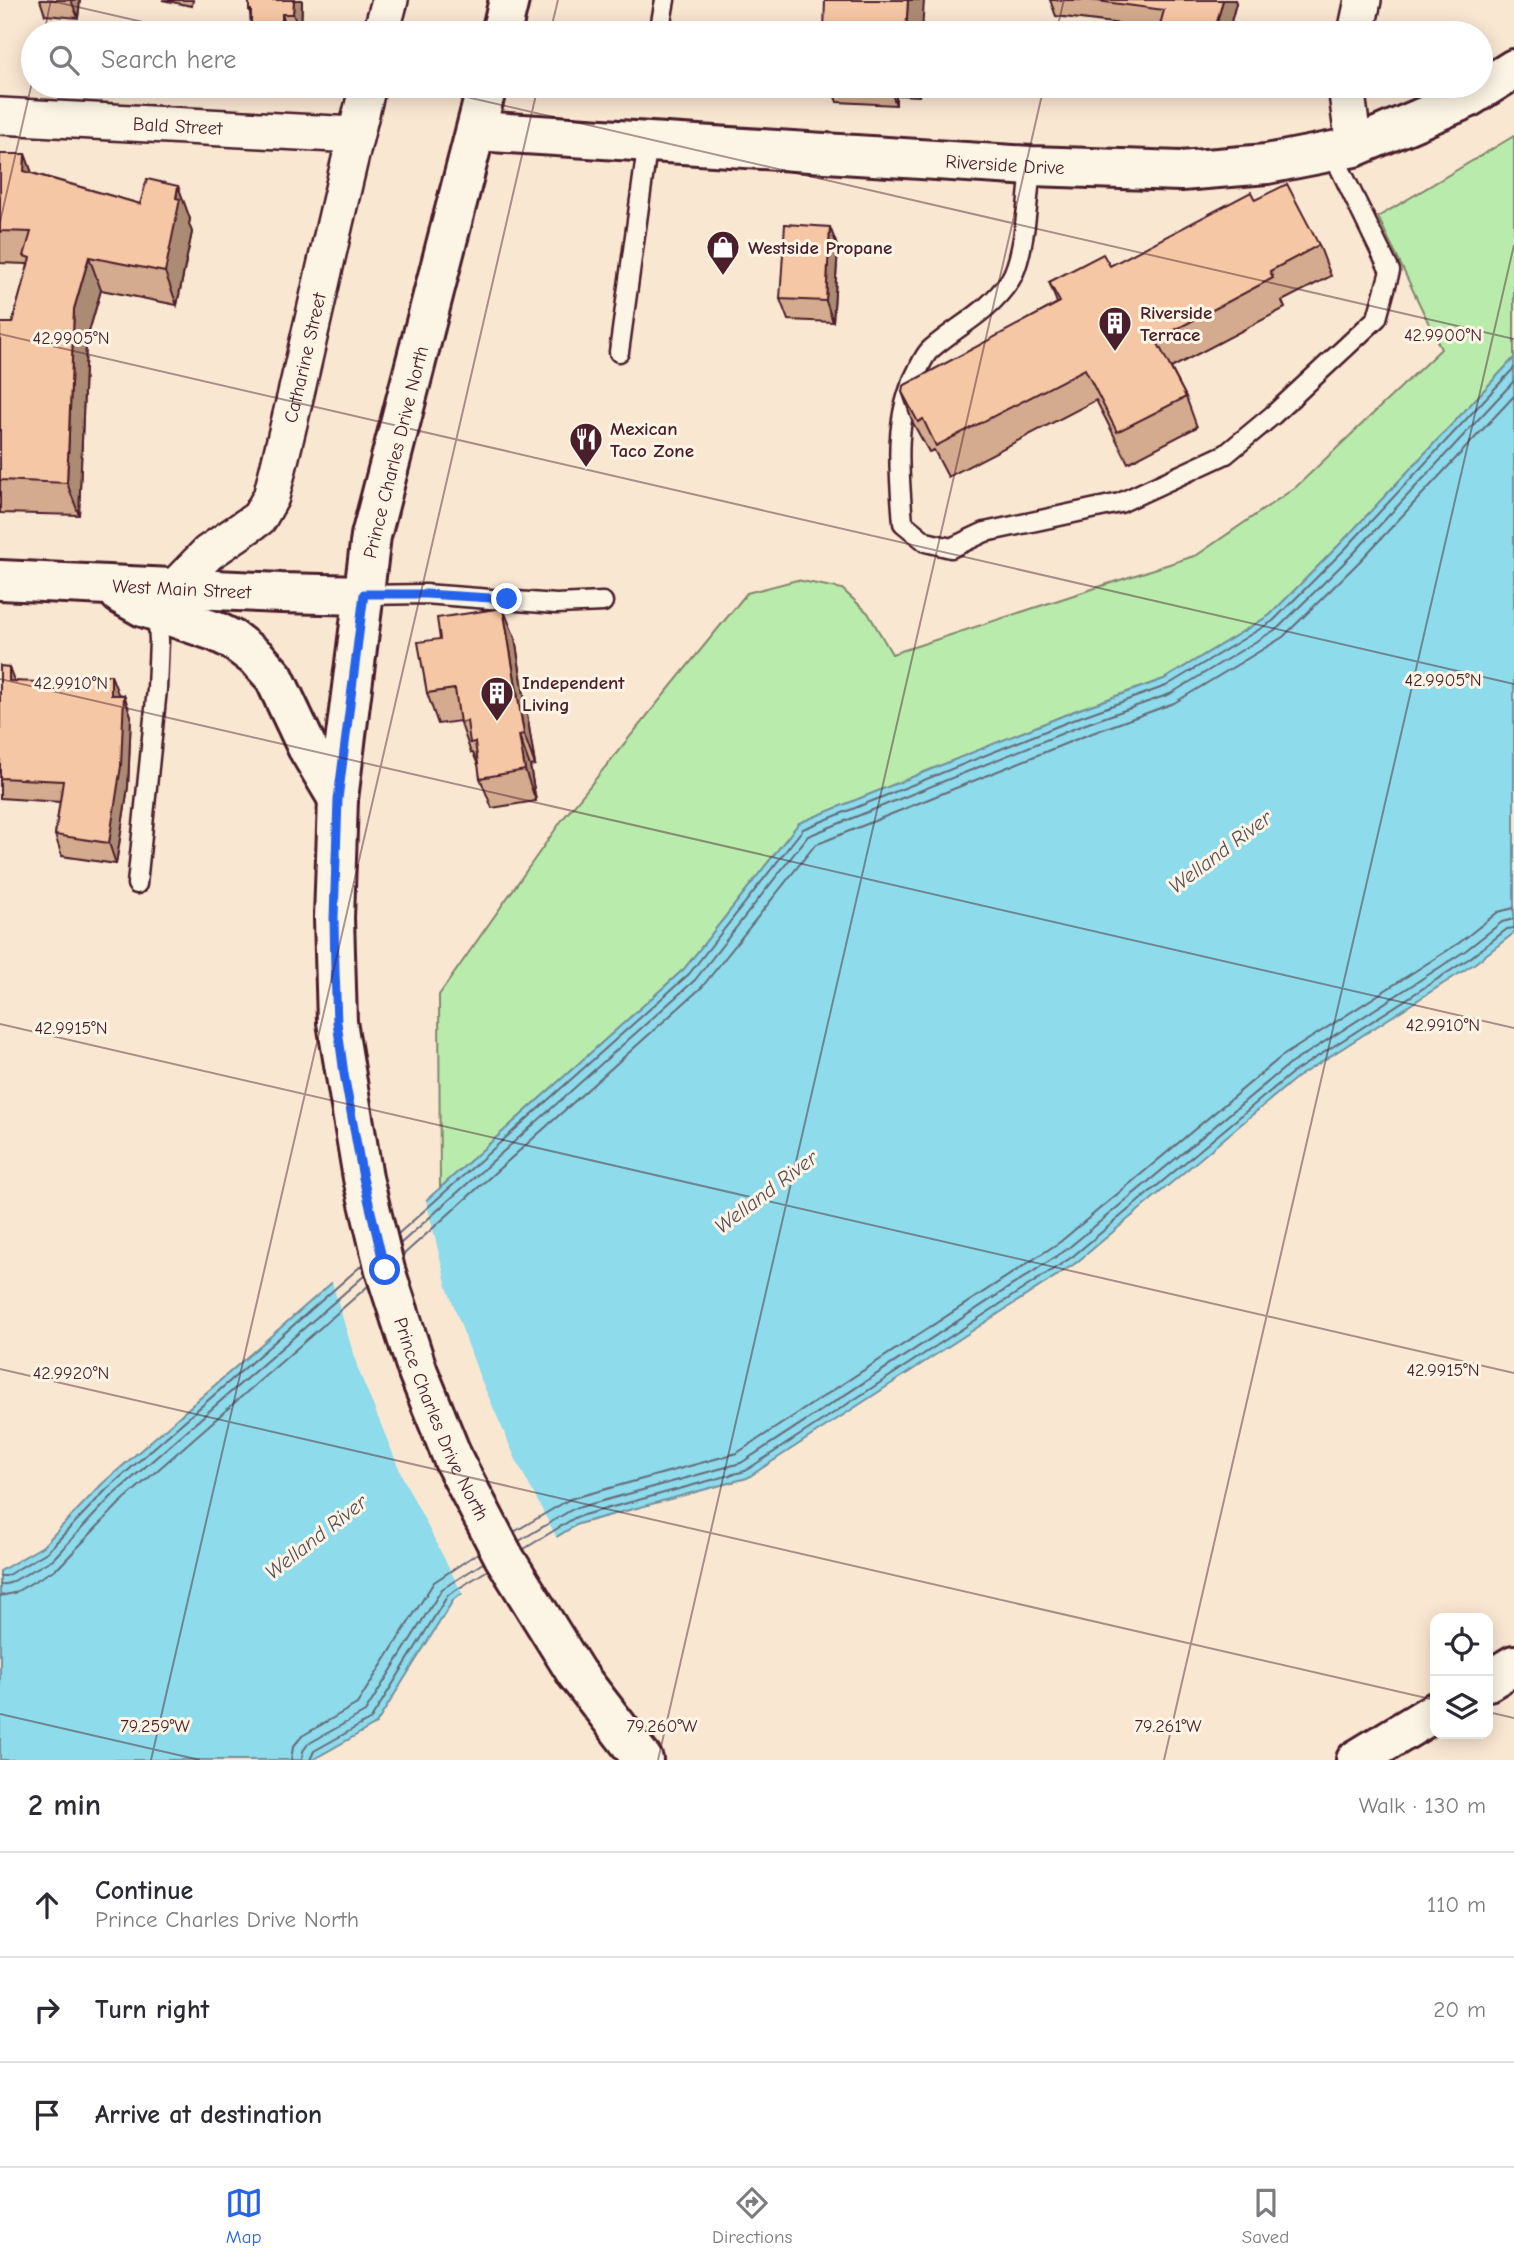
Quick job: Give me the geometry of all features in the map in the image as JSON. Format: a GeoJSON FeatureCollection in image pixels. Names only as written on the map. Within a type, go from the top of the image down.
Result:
{"type":"FeatureCollection","features":[{"type":"Feature","properties":{"kind":"main road"},"geometry":{"type":"LineString","coordinates":[[504,21],[509,0]]}},
{"type":"Feature","properties":{"kind":"main road","name":"Riverside Drive"},"geometry":{"type":"LineString","coordinates":[[1493,82],[1514,69]]}},
{"type":"Feature","properties":{"kind":"main road","name":"Prince Charles Drive North"},"geometry":{"type":"LineString","coordinates":[[484,98],[371,536],[338,799],[334,918],[337,1022],[363,1178],[396,1306],[418,1371],[454,1461],[504,1557],[576,1673],[643,1760]]}},
{"type":"Feature","properties":{"kind":"main road","name":"Riverside Drive"},"geometry":{"type":"LineString","coordinates":[[476,131],[1031,166],[1181,172],[1267,164],[1343,149],[1468,98]]}},
{"type":"Feature","properties":{"kind":"main road","name":"West Main Street"},"geometry":{"type":"LineString","coordinates":[[0,580],[103,585],[162,595],[364,594]]}},
{"type":"Feature","properties":{"kind":"main road"},"geometry":{"type":"LineString","coordinates":[[162,595],[198,625],[233,639],[265,666],[288,704],[307,747],[338,799]]}},
{"type":"Feature","properties":{"kind":"main road"},"geometry":{"type":"LineString","coordinates":[[1493,1678],[1514,1665]]}},
{"type":"Feature","properties":{"kind":"main road"},"geometry":{"type":"LineString","coordinates":[[1356,1760],[1430,1715]]}},
{"type":"Feature","properties":{"kind":"street"},"geometry":{"type":"LineString","coordinates":[[384,21],[390,0]]}},
{"type":"Feature","properties":{"kind":"street"},"geometry":{"type":"LineString","coordinates":[[1359,21],[1363,0]]}},
{"type":"Feature","properties":{"kind":"street","name":"Catharine Street"},"geometry":{"type":"LineString","coordinates":[[162,595],[208,553],[250,526],[266,509],[271,497],[365,98]]}},
{"type":"Feature","properties":{"kind":"street"},"geometry":{"type":"LineString","coordinates":[[1343,149],[1345,98]]}},
{"type":"Feature","properties":{"kind":"street","name":"Bald Street"},"geometry":{"type":"LineString","coordinates":[[0,117],[355,135]]}},
{"type":"Feature","properties":{"kind":"lane"},"geometry":{"type":"LineString","coordinates":[[662,21],[666,0]]}},
{"type":"Feature","properties":{"kind":"lane"},"geometry":{"type":"LineString","coordinates":[[619,352],[648,141]]}},
{"type":"Feature","properties":{"kind":"lane"},"geometry":{"type":"LineString","coordinates":[[1031,166],[1024,237],[1012,278],[986,310],[928,352],[906,393],[898,461],[903,523],[926,542],[951,548],[985,532],[1120,503],[1226,454],[1273,415],[1377,318],[1390,271],[1343,149]]}},
{"type":"Feature","properties":{"kind":"lane"},"geometry":{"type":"LineString","coordinates":[[364,594],[425,594],[556,604],[603,601]]}},
{"type":"Feature","properties":{"kind":"lane"},"geometry":{"type":"LineString","coordinates":[[137,884],[156,689],[162,595]]}},
{"type":"Feature","properties":{"kind":"green space"},"geometry":{"type":"Polygon","coordinates":[[[1514,136],[1514,358],[1270,615],[1164,679],[1077,710],[799,823],[684,969],[440,1188],[439,995],[562,820],[747,593],[797,580],[842,589],[868,613],[892,654],[1197,555],[1296,487],[1441,349],[1378,217],[1514,136]]]}},
{"type":"Feature","properties":{"kind":"water","name":"Welland River"},"geometry":{"type":"Polygon","coordinates":[[[1514,358],[1514,933],[1474,964],[1296,1078],[1076,1263],[747,1478],[578,1524],[454,1599],[376,1724],[312,1760],[0,1760],[0,1571],[43,1546],[102,1484],[440,1188],[684,969],[799,823],[1077,710],[1164,679],[1270,615],[1514,358]]]}},
{"type":"Feature","properties":{"kind":"pier"},"geometry":{"type":"Polygon","coordinates":[[[425,1196],[447,1287],[479,1375],[517,1462],[558,1540],[464,1597],[403,1478],[358,1369],[331,1279],[425,1196]]]}},
{"type":"Feature","properties":{"kind":"building"},"geometry":{"type":"Polygon","coordinates":[[[249,0],[294,0],[293,14],[282,14],[282,21],[251,21],[249,0]]]}},
{"type":"Feature","properties":{"kind":"building"},"geometry":{"type":"Polygon","coordinates":[[[825,0],[908,0],[907,21],[824,21],[825,0]]]}},
{"type":"Feature","properties":{"kind":"building"},"geometry":{"type":"Polygon","coordinates":[[[1090,0],[1223,0],[1217,21],[1161,21],[1164,10],[1090,0]]]}},
{"type":"Feature","properties":{"kind":"building"},"geometry":{"type":"Polygon","coordinates":[[[0,154],[25,154],[24,171],[140,204],[147,179],[178,186],[176,198],[180,199],[165,272],[89,257],[74,309],[67,483],[0,480],[0,323],[12,323],[30,258],[24,256],[31,232],[0,231],[0,154]]]}},
{"type":"Feature","properties":{"kind":"building","name":"Riverside Terrace"},"geometry":{"type":"Polygon","coordinates":[[[1287,184],[1319,245],[1270,271],[1273,278],[1156,340],[1186,397],[1117,432],[1085,369],[936,446],[923,419],[918,422],[902,392],[903,386],[1060,302],[1049,282],[1103,254],[1110,266],[1251,192],[1255,200],[1287,184]]]}},
{"type":"Feature","properties":{"kind":"building"},"geometry":{"type":"Polygon","coordinates":[[[785,224],[830,227],[826,301],[780,299],[785,224]]]}},
{"type":"Feature","properties":{"kind":"building","name":"Independent Living"},"geometry":{"type":"Polygon","coordinates":[[[503,608],[524,734],[519,735],[525,770],[480,778],[475,742],[470,743],[467,721],[460,723],[455,689],[427,693],[418,642],[440,639],[437,618],[503,608]]]}},
{"type":"Feature","properties":{"kind":"building"},"geometry":{"type":"Polygon","coordinates":[[[0,666],[9,667],[9,681],[74,683],[75,675],[111,675],[111,695],[124,695],[121,766],[109,843],[55,835],[63,781],[0,778],[0,666]]]}},
{"type":"Feature","properties":{"kind":"place","name":"Westside Propane"},"geometry":{"type":"Point","coordinates":[723,277]}},
{"type":"Feature","properties":{"kind":"place","name":"Riverside Terrace"},"geometry":{"type":"Point","coordinates":[1115,353]}},
{"type":"Feature","properties":{"kind":"place","name":"Mexican Taco Zone"},"geometry":{"type":"Point","coordinates":[586,469]}},
{"type":"Feature","properties":{"kind":"place","name":"Independent Living"},"geometry":{"type":"Point","coordinates":[497,723]}},
{"type":"Feature","properties":{"kind":"route"},"geometry":{"type":"LineString","coordinates":[[385,1270],[363,1178],[344,1074],[337,1022],[335,971],[338,799],[364,594],[425,594],[507,599]]}}]}
